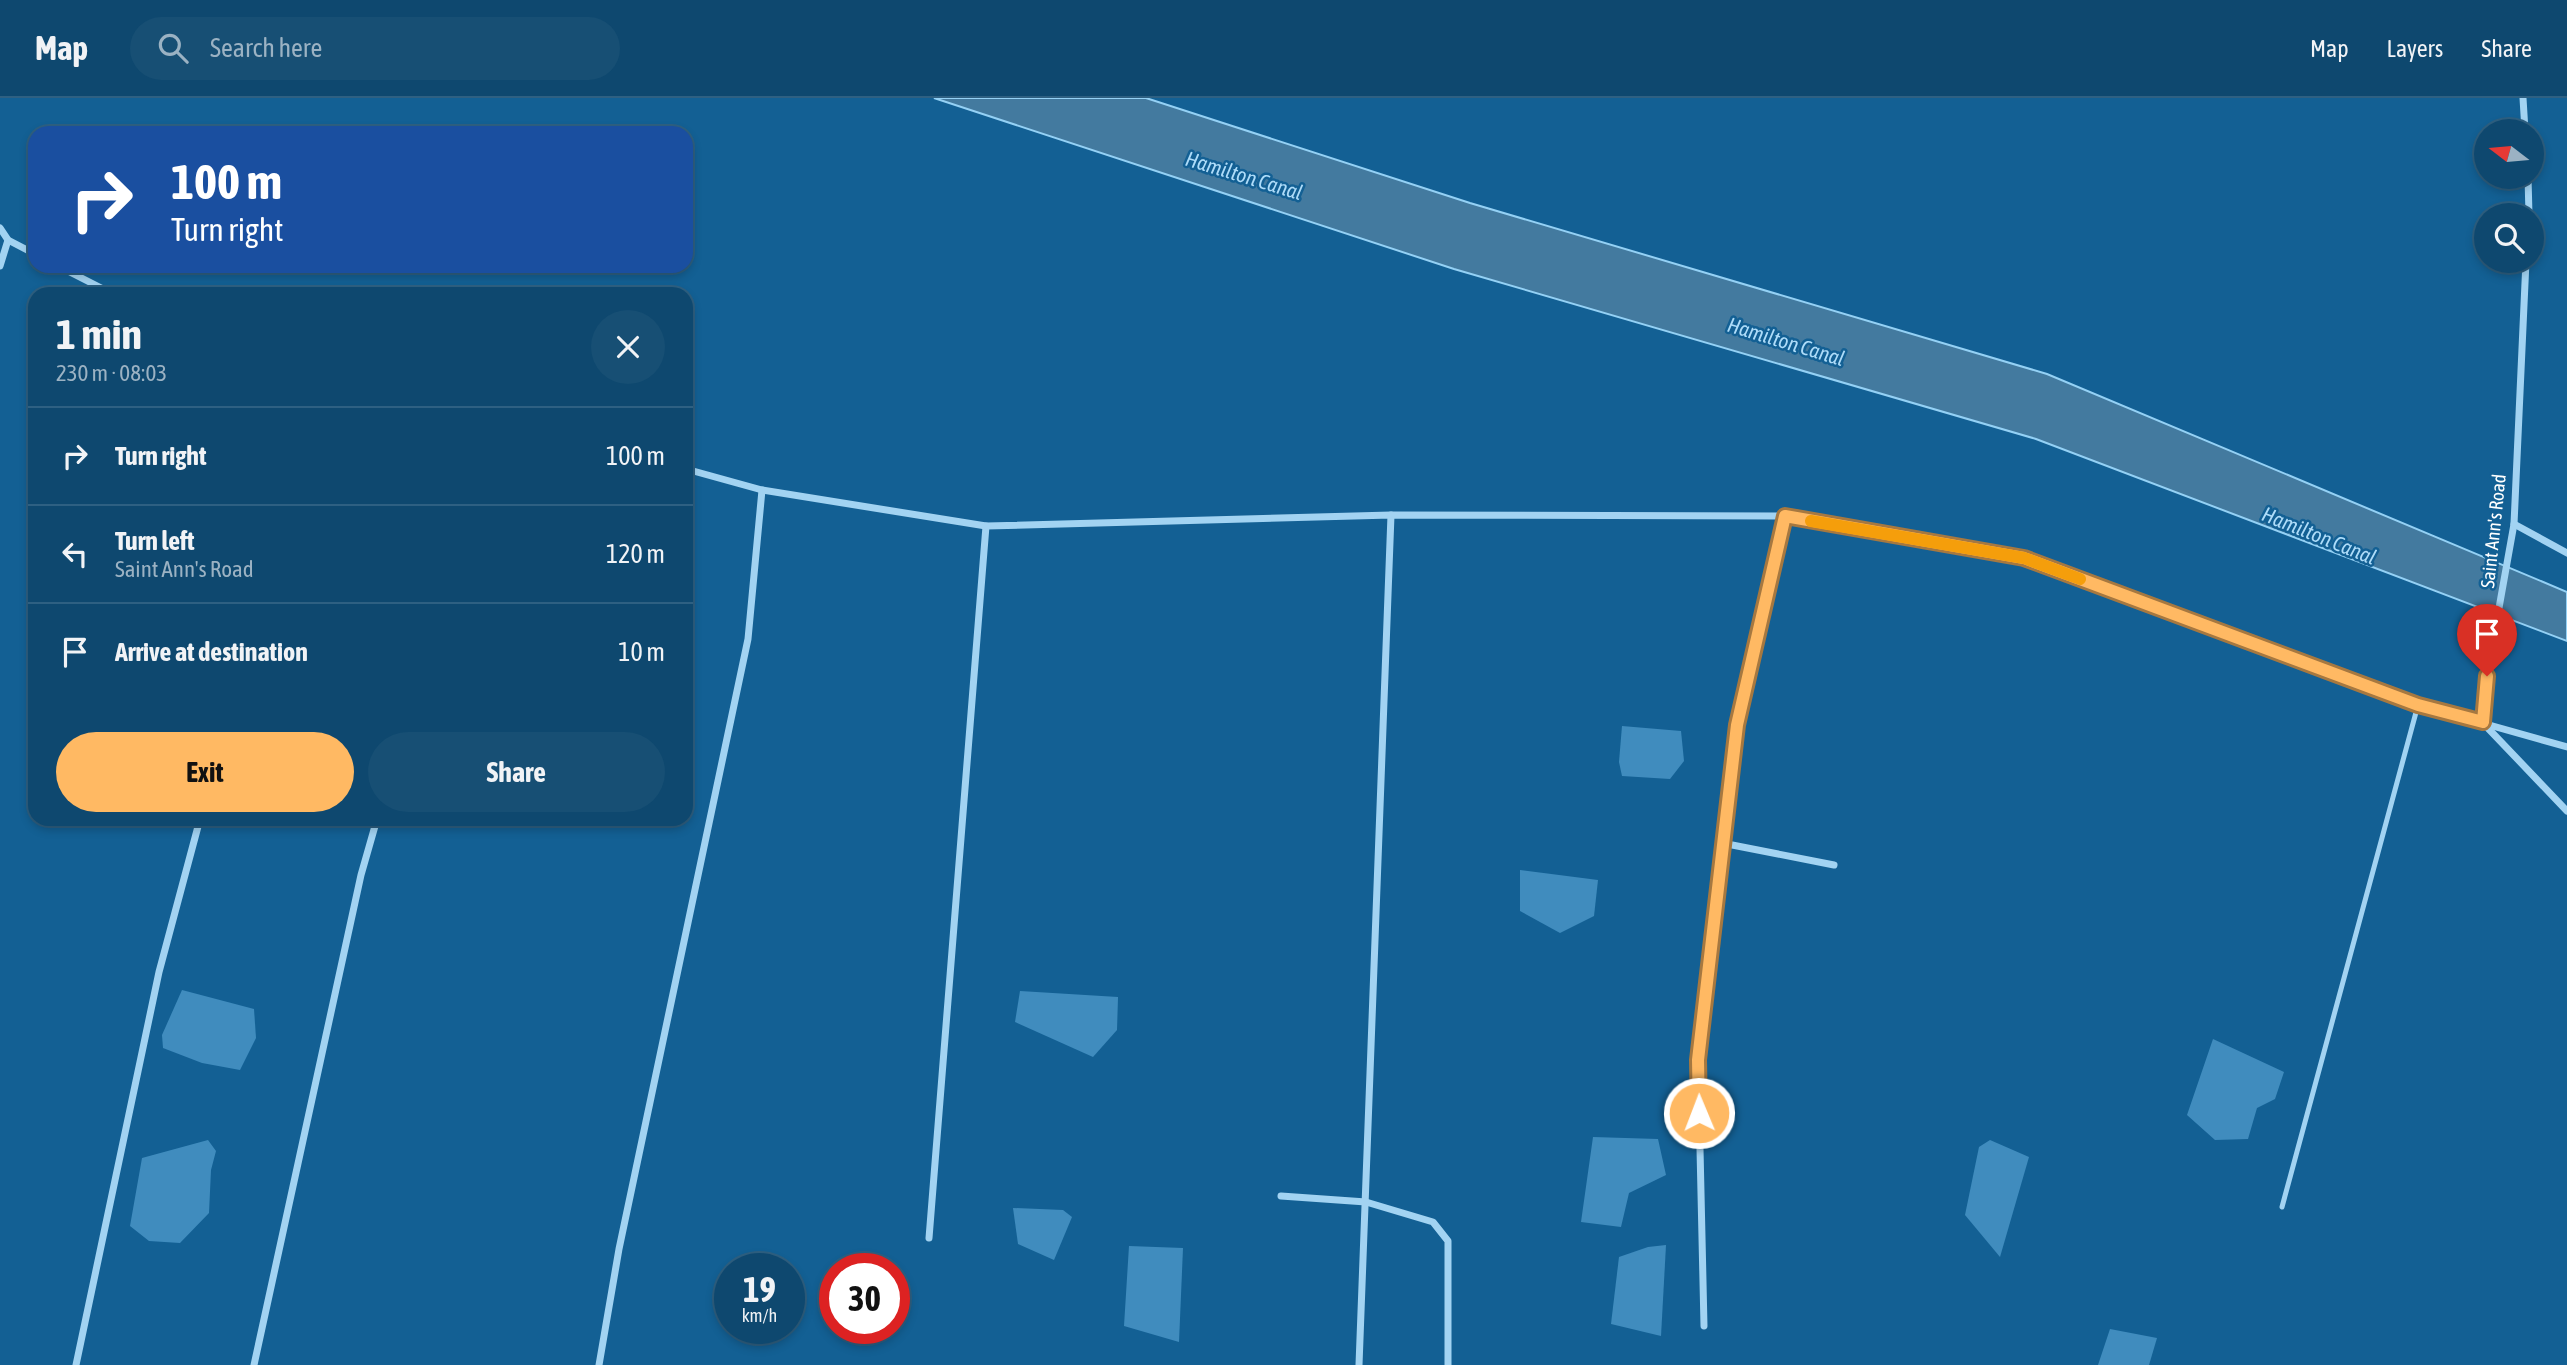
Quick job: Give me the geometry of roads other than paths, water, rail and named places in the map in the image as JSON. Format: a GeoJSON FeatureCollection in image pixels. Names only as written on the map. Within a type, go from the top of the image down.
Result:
{"type":"FeatureCollection","features":[{"type":"Feature","properties":{"kind":"street"},"geometry":{"type":"LineString","coordinates":[[2523,98],[2524,119]]}},
{"type":"Feature","properties":{"kind":"street"},"geometry":{"type":"LineString","coordinates":[[0,228],[8,240],[28,250]]}},
{"type":"Feature","properties":{"kind":"street"},"geometry":{"type":"LineString","coordinates":[[0,266],[8,240]]}},
{"type":"Feature","properties":{"kind":"street"},"geometry":{"type":"LineString","coordinates":[[72,273],[99,287]]}},
{"type":"Feature","properties":{"kind":"street","name":"Saint Ann's Road"},"geometry":{"type":"LineString","coordinates":[[2483,722],[2487,676],[2514,524],[2525,273]]}},
{"type":"Feature","properties":{"kind":"street"},"geometry":{"type":"LineString","coordinates":[[693,471],[762,490],[986,526],[1391,515],[1785,516],[2024,558],[2418,705],[2567,747]]}},
{"type":"Feature","properties":{"kind":"street"},"geometry":{"type":"LineString","coordinates":[[599,1365],[619,1249],[748,639],[762,490]]}},
{"type":"Feature","properties":{"kind":"street"},"geometry":{"type":"LineString","coordinates":[[1359,1365],[1391,515]]}},
{"type":"Feature","properties":{"kind":"street"},"geometry":{"type":"LineString","coordinates":[[1704,1325],[1698,1060],[1737,725],[1785,516]]}},
{"type":"Feature","properties":{"kind":"street"},"geometry":{"type":"LineString","coordinates":[[2514,524],[2567,553]]}},
{"type":"Feature","properties":{"kind":"street"},"geometry":{"type":"LineString","coordinates":[[929,1238],[986,526]]}},
{"type":"Feature","properties":{"kind":"street"},"geometry":{"type":"LineString","coordinates":[[2483,722],[2567,811]]}},
{"type":"Feature","properties":{"kind":"street"},"geometry":{"type":"LineString","coordinates":[[76,1365],[159,972],[198,826]]}},
{"type":"Feature","properties":{"kind":"street"},"geometry":{"type":"LineString","coordinates":[[254,1365],[361,875],[375,826]]}},
{"type":"Feature","properties":{"kind":"street"},"geometry":{"type":"LineString","coordinates":[[1722,843],[1834,865]]}},
{"type":"Feature","properties":{"kind":"street"},"geometry":{"type":"LineString","coordinates":[[1281,1196],[1366,1202],[1433,1222],[1448,1241],[1448,1365]]}},
{"type":"Feature","properties":{"kind":"lane"},"geometry":{"type":"LineString","coordinates":[[2283,1206],[2418,705]]}},
{"type":"Feature","properties":{"kind":"water","name":"Hamilton Canal"},"geometry":{"type":"Polygon","coordinates":[[[934,98],[1146,98],[1470,203],[2047,374],[2567,592],[2567,641],[2036,439],[1454,269],[934,98]]]}}]}
